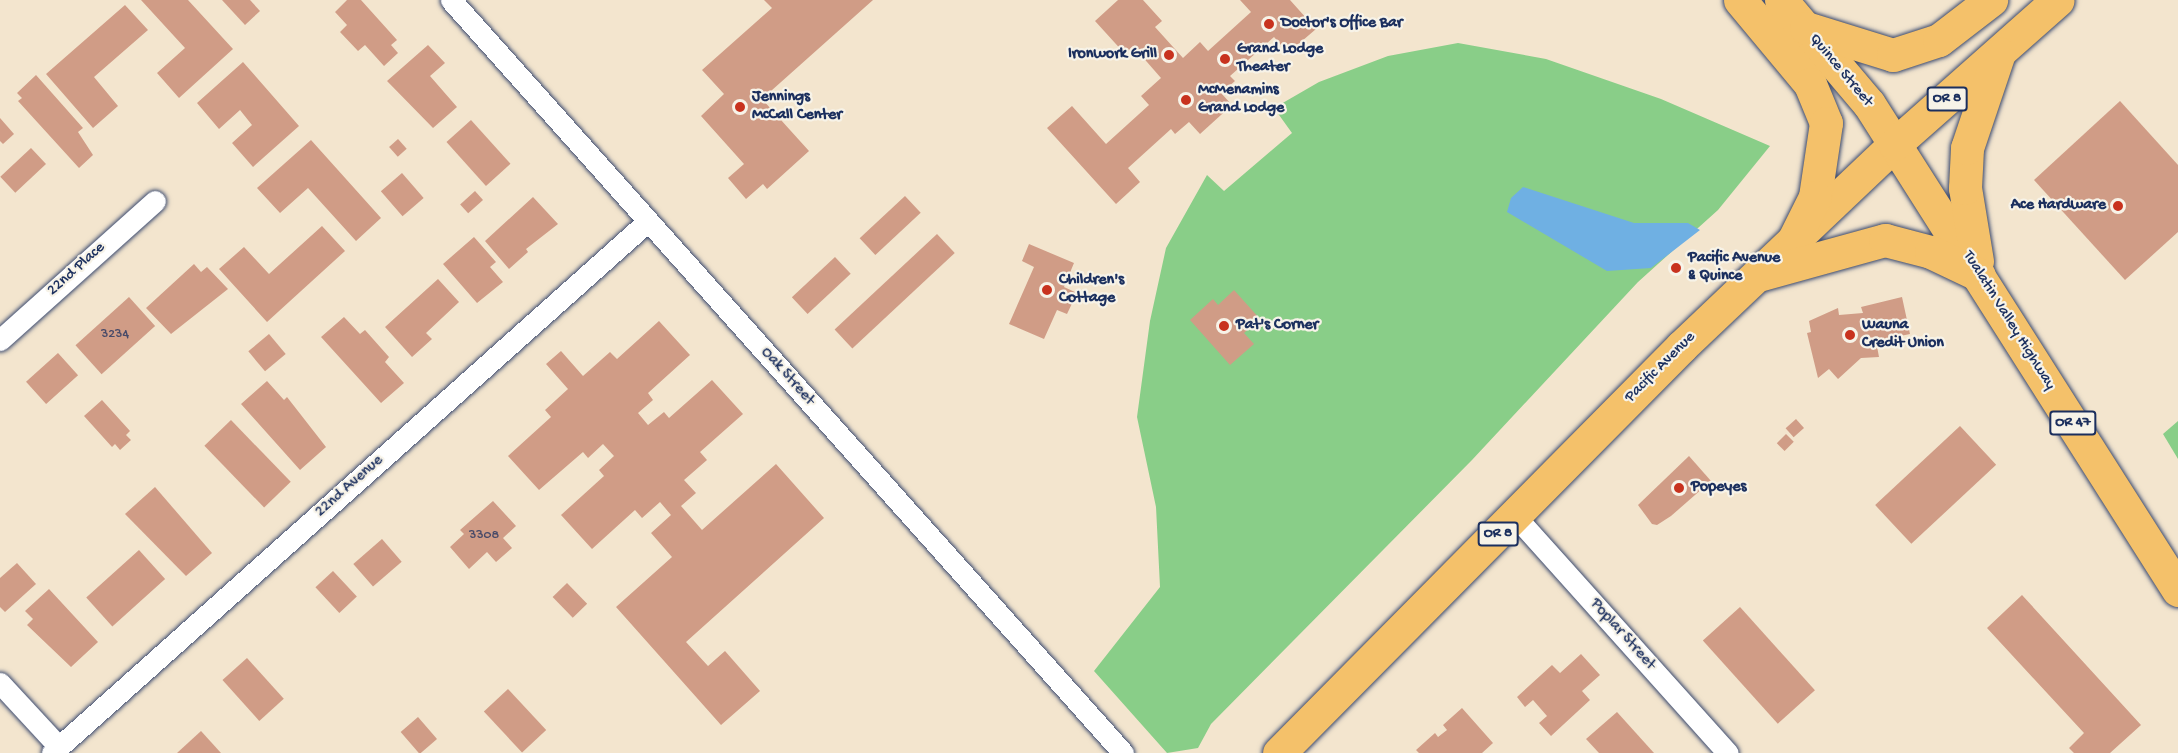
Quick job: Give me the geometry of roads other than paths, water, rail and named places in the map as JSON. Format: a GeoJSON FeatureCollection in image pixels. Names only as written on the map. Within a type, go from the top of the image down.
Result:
{"type":"FeatureCollection","features":[{"type":"Feature","properties":{"kind":"main road"},"geometry":{"type":"LineString","coordinates":[[1740,0],[1810,84],[1826,123],[1815,197],[1794,239]]}},
{"type":"Feature","properties":{"kind":"main road","name":"Quince Street"},"geometry":{"type":"LineString","coordinates":[[1780,0],[1869,104],[1895,144]]}},
{"type":"Feature","properties":{"kind":"main road"},"geometry":{"type":"LineString","coordinates":[[1804,28],[1893,55],[1939,40],[1991,0]]}},
{"type":"Feature","properties":{"kind":"main road","name":"Pacific Avenue"},"geometry":{"type":"LineString","coordinates":[[1279,753],[1516,517],[1682,346],[1895,144],[2058,0]]}},
{"type":"Feature","properties":{"kind":"main road"},"geometry":{"type":"LineString","coordinates":[[1979,275],[1965,188],[1967,148],[1999,53]]}},
{"type":"Feature","properties":{"kind":"main road","name":"Tualatin Valley Highway"},"geometry":{"type":"LineString","coordinates":[[1895,144],[2178,590]]}},
{"type":"Feature","properties":{"kind":"main road"},"geometry":{"type":"LineString","coordinates":[[1758,275],[1885,240],[1923,250],[1979,275]]}},
{"type":"Feature","properties":{"kind":"street","name":"Oak Street"},"geometry":{"type":"LineString","coordinates":[[452,0],[1123,753]]}},
{"type":"Feature","properties":{"kind":"street","name":"22nd Place"},"geometry":{"type":"LineString","coordinates":[[0,340],[155,201]]}},
{"type":"Feature","properties":{"kind":"street","name":"22nd Avenue"},"geometry":{"type":"LineString","coordinates":[[55,750],[648,221]]}},
{"type":"Feature","properties":{"kind":"street","name":"Poplar Street"},"geometry":{"type":"LineString","coordinates":[[1516,517],[1728,753]]}},
{"type":"Feature","properties":{"kind":"street"},"geometry":{"type":"LineString","coordinates":[[0,682],[55,750]]}},
{"type":"Feature","properties":{"kind":"water"},"geometry":{"type":"Polygon","coordinates":[[[1523,187],[1634,223],[1688,223],[1700,230],[1651,268],[1607,271],[1507,212],[1511,198],[1523,187]]]}},
{"type":"Feature","properties":{"kind":"place","name":"Doctor's Office Bar"},"geometry":{"type":"Point","coordinates":[1269,24]}},
{"type":"Feature","properties":{"kind":"place","name":"Ironwork Grill"},"geometry":{"type":"Point","coordinates":[1169,55]}},
{"type":"Feature","properties":{"kind":"place","name":"Grand Lodge Theater"},"geometry":{"type":"Point","coordinates":[1225,59]}},
{"type":"Feature","properties":{"kind":"place","name":"McMenamins Grand Lodge"},"geometry":{"type":"Point","coordinates":[1186,100]}},
{"type":"Feature","properties":{"kind":"place","name":"Jennings McCall Center"},"geometry":{"type":"Point","coordinates":[740,107]}},
{"type":"Feature","properties":{"kind":"place","name":"Ace Hardware"},"geometry":{"type":"Point","coordinates":[2118,206]}},
{"type":"Feature","properties":{"kind":"place","name":"Pacific Avenue & Quince"},"geometry":{"type":"Point","coordinates":[1676,268]}},
{"type":"Feature","properties":{"kind":"place","name":"Children's Cottage"},"geometry":{"type":"Point","coordinates":[1047,290]}},
{"type":"Feature","properties":{"kind":"place","name":"Pat's Corner"},"geometry":{"type":"Point","coordinates":[1224,326]}},
{"type":"Feature","properties":{"kind":"place","name":"Wauna Credit Union"},"geometry":{"type":"Point","coordinates":[1850,335]}},
{"type":"Feature","properties":{"kind":"place","name":"Popeyes"},"geometry":{"type":"Point","coordinates":[1679,488]}}]}
